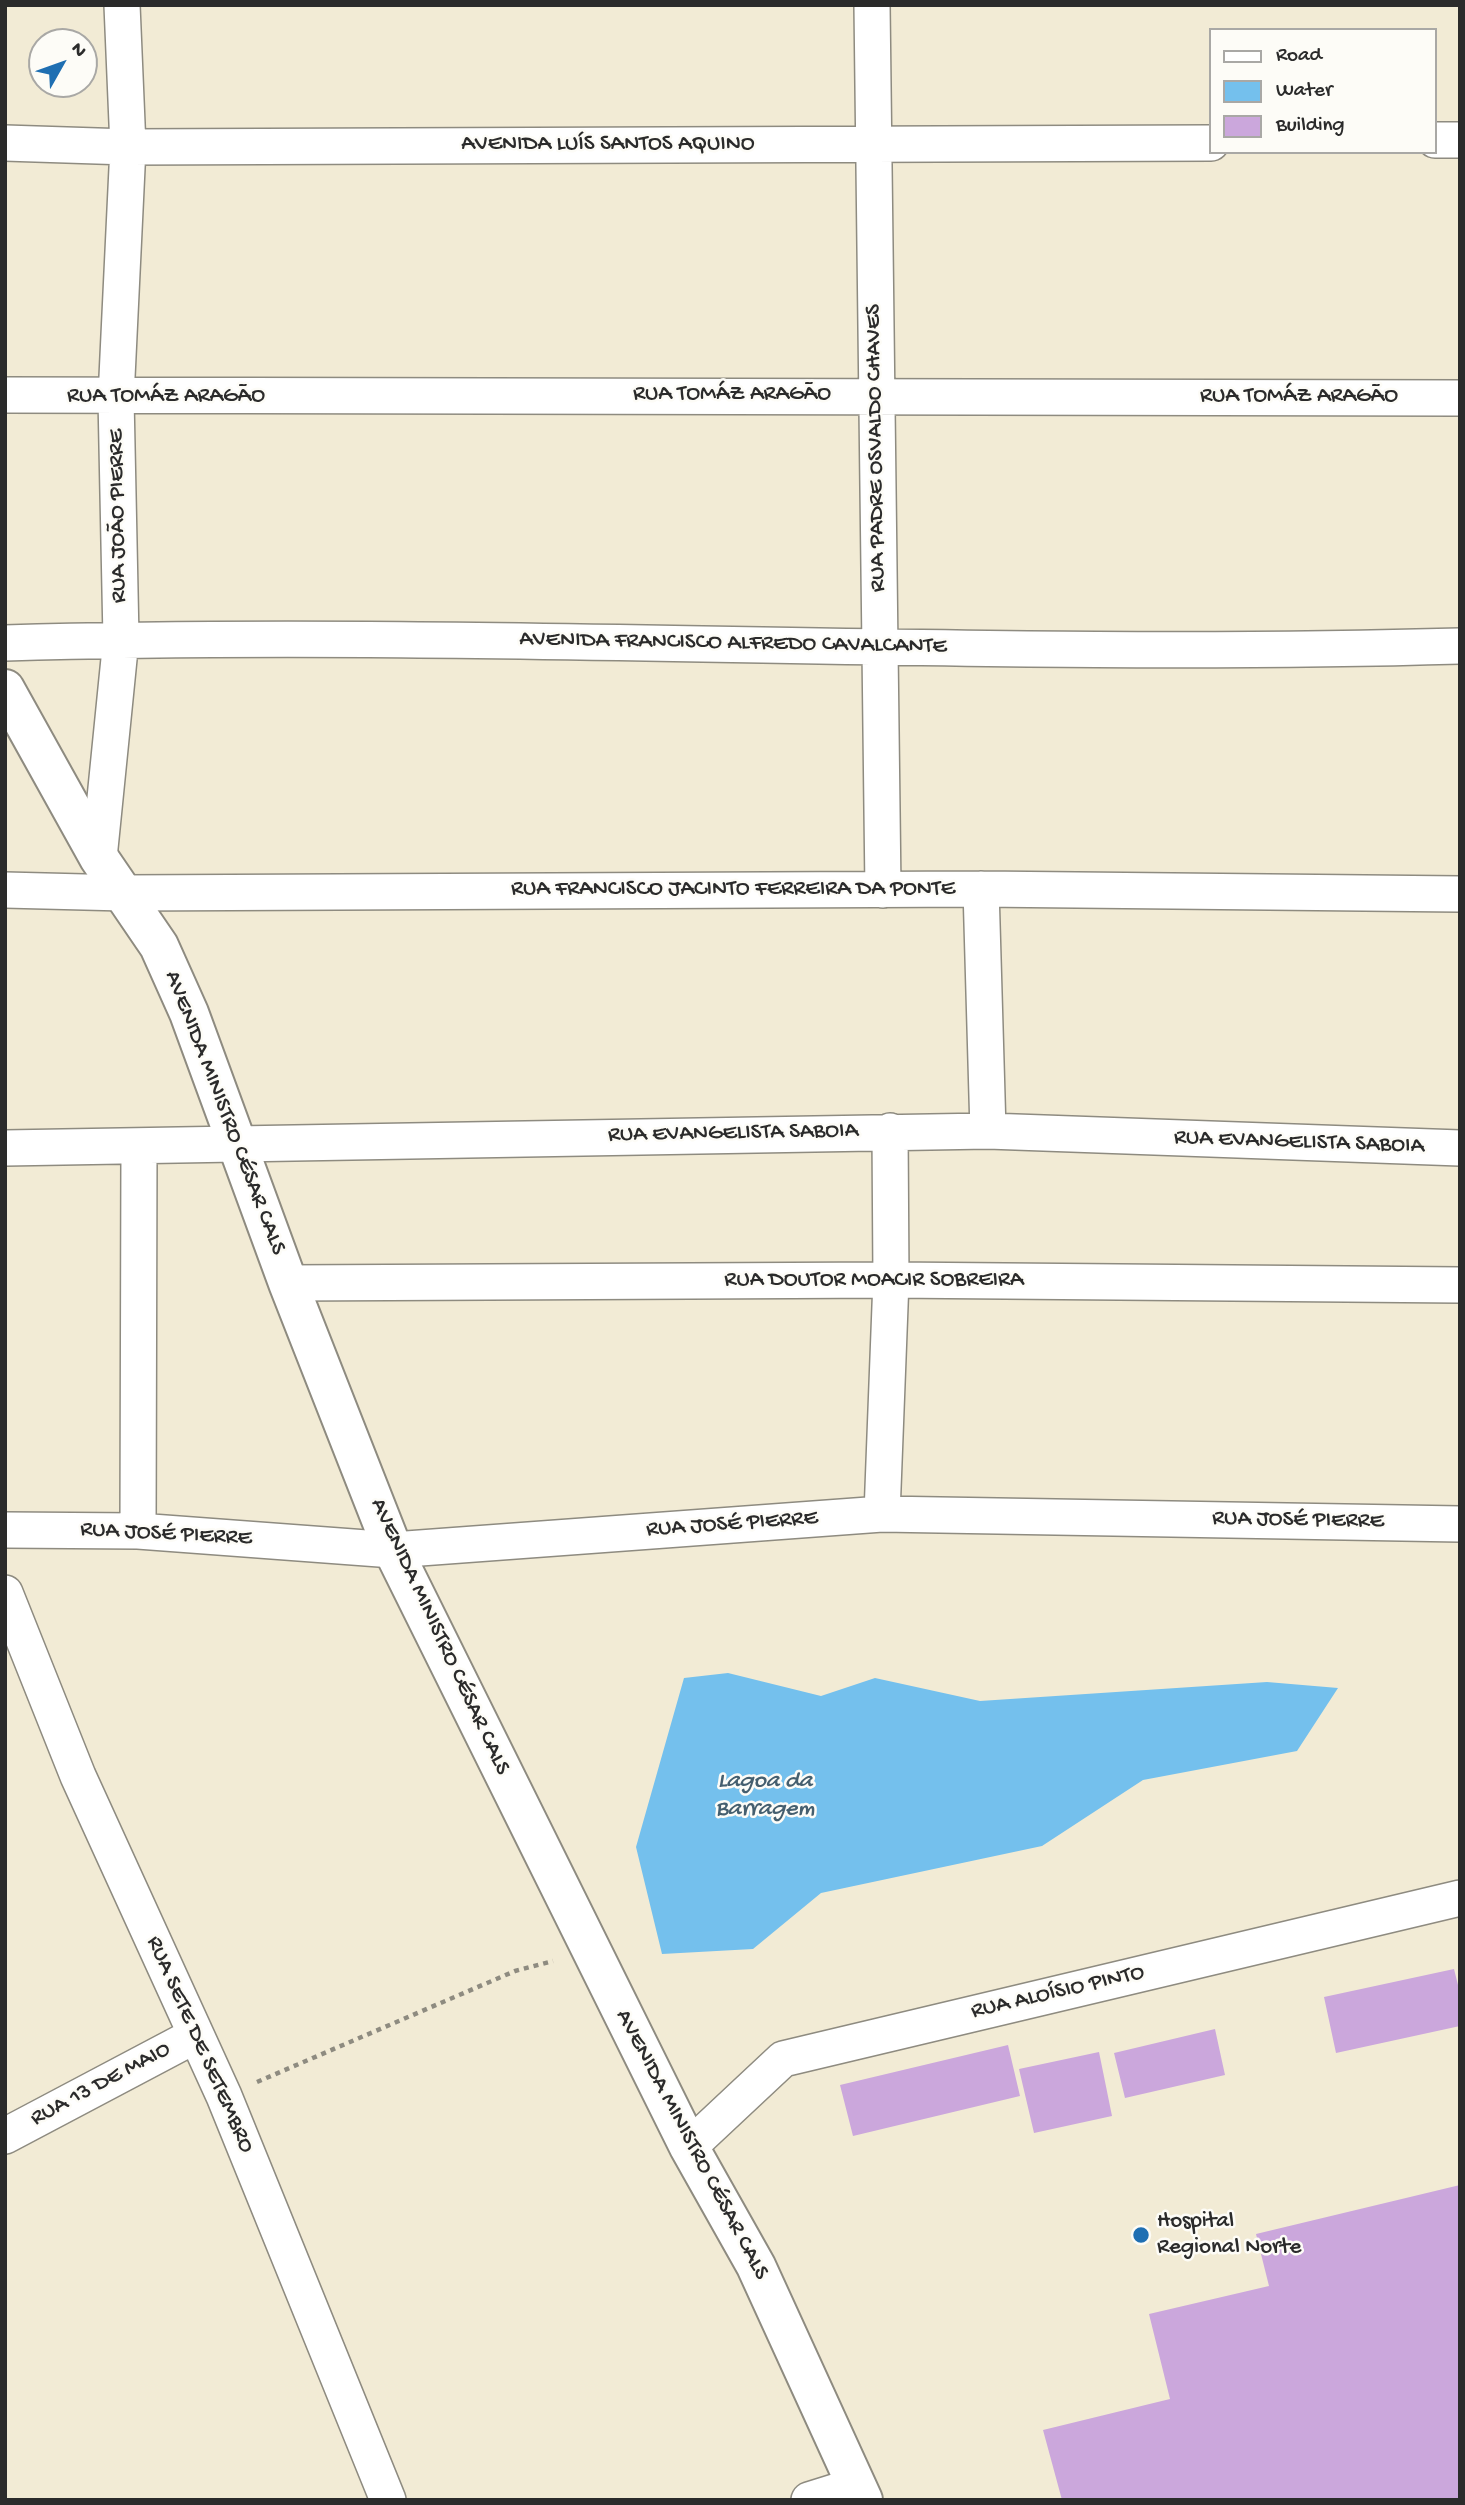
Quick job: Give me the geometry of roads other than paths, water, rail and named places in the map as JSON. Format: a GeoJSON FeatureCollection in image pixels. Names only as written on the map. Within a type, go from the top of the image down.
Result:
{"type":"FeatureCollection","features":[{"type":"Feature","properties":{"kind":"main road","name":"AVENIDA MINISTRO CÉSAR CALS"},"geometry":{"type":"LineString","coordinates":[[5,689],[99,858],[164,957],[189,1013],[288,1283],[393,1550],[689,2147],[756,2266],[860,2492]]}},
{"type":"Feature","properties":{"kind":"street","name":"RUA JOÃO PIERRE"},"geometry":{"type":"LineString","coordinates":[[99,858],[121,639],[117,398],[128,147],[122,5]]}},
{"type":"Feature","properties":{"kind":"street","name":"RUA PADRE OSVALDO CHAVES"},"geometry":{"type":"LineString","coordinates":[[872,5],[883,890]]}},
{"type":"Feature","properties":{"kind":"street"},"geometry":{"type":"LineString","coordinates":[[1437,140],[1460,140]]}},
{"type":"Feature","properties":{"kind":"street","name":"AVENIDA LUÍS SANTOS AQUINO"},"geometry":{"type":"LineString","coordinates":[[5,143],[128,147],[873,146],[1210,142]]}},
{"type":"Feature","properties":{"kind":"street","name":"RUA TOMÁZ ARAGÃO"},"geometry":{"type":"LineString","coordinates":[[5,395],[117,398],[875,394],[1460,398]]}},
{"type":"Feature","properties":{"kind":"street","name":"AVENIDA FRANCISCO ALFREDO CAVALCANTE"},"geometry":{"type":"LineString","coordinates":[[5,643],[121,639],[529,640],[880,648],[1298,651],[1460,646]]}},
{"type":"Feature","properties":{"kind":"street"},"geometry":{"type":"LineString","coordinates":[[981,889],[988,1131]]}},
{"type":"Feature","properties":{"kind":"street","name":"RUA FRANCISCO JACINTO FERREIRA DA PONTE"},"geometry":{"type":"LineString","coordinates":[[5,890],[124,893],[981,889],[1460,894]]}},
{"type":"Feature","properties":{"kind":"street"},"geometry":{"type":"LineString","coordinates":[[882,1514],[891,1280],[890,1131]]}},
{"type":"Feature","properties":{"kind":"street","name":"RUA EVANGELISTA SABOIA"},"geometry":{"type":"LineString","coordinates":[[5,1148],[139,1148],[988,1131],[1460,1148]]}},
{"type":"Feature","properties":{"kind":"street"},"geometry":{"type":"LineString","coordinates":[[138,1531],[139,1148]]}},
{"type":"Feature","properties":{"kind":"street","name":"RUA DOUTOR MOACIR SOBREIRA"},"geometry":{"type":"LineString","coordinates":[[288,1283],[891,1280],[1460,1285]]}},
{"type":"Feature","properties":{"kind":"street","name":"RUA JOSÉ PIERRE"},"geometry":{"type":"LineString","coordinates":[[5,1530],[138,1531],[393,1550],[882,1514],[1460,1524]]}},
{"type":"Feature","properties":{"kind":"street","name":"RUA SETE DE SETEMBRO"},"geometry":{"type":"LineString","coordinates":[[5,1593],[78,1776],[224,2096],[388,2500]]}},
{"type":"Feature","properties":{"kind":"street","name":"RUA ALOÍSIO PINTO"},"geometry":{"type":"LineString","coordinates":[[689,2147],[783,2059],[1460,1898]]}},
{"type":"Feature","properties":{"kind":"street","name":"RUA 13 DE MAIO"},"geometry":{"type":"LineString","coordinates":[[5,2136],[196,2035]]}},
{"type":"Feature","properties":{"kind":"street"},"geometry":{"type":"LineString","coordinates":[[809,2500],[860,2492]]}},
{"type":"Feature","properties":{"kind":"water","name":"Lagoa da Barragem"},"geometry":{"type":"Polygon","coordinates":[[[728,1673],[821,1696],[875,1678],[980,1701],[1267,1682],[1338,1688],[1297,1751],[1143,1780],[1042,1846],[821,1893],[753,1949],[662,1954],[636,1847],[684,1678],[728,1673]]]}},
{"type":"Feature","properties":{"kind":"place","name":"Hospital Regional Norte"},"geometry":{"type":"Point","coordinates":[1141,2235]}}]}
